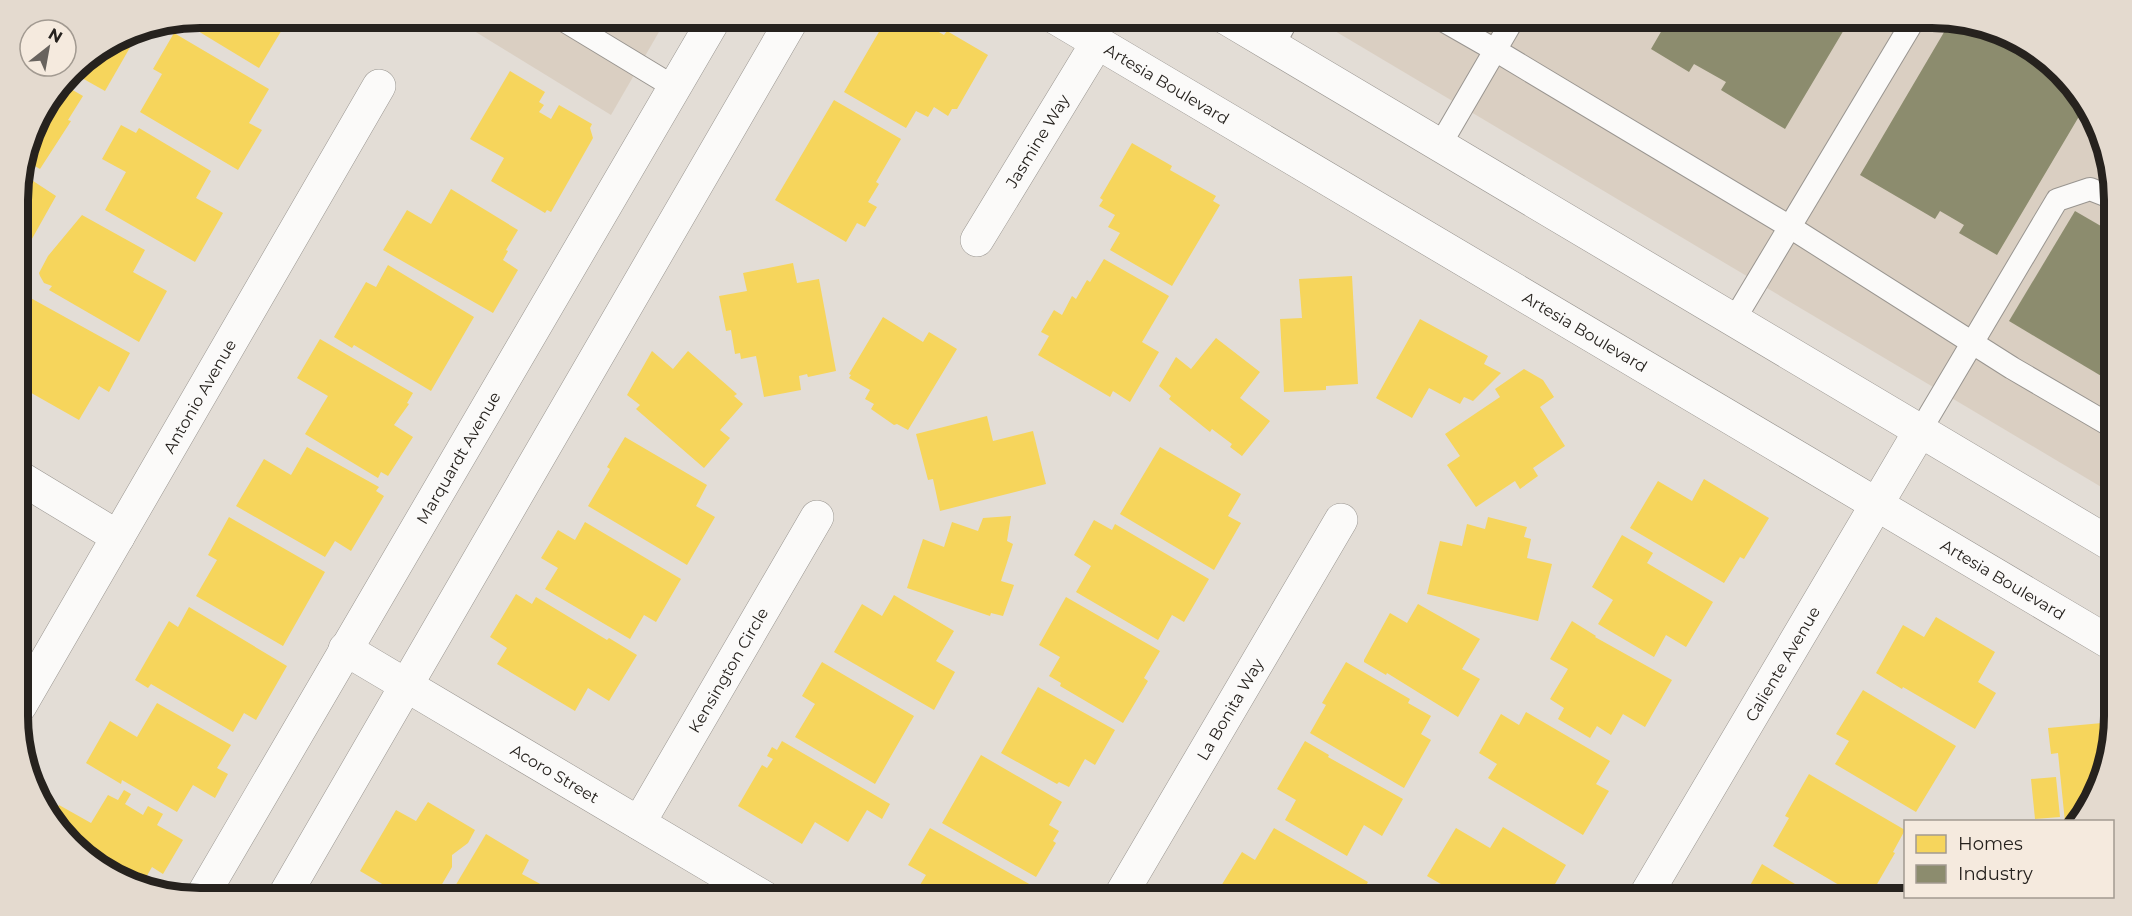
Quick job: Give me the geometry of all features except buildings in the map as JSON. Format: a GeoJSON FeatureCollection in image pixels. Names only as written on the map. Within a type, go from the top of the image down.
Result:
{"type":"FeatureCollection","features":[{"type":"Feature","properties":{"kind":"main road","name":"Marquardt Avenue"},"geometry":{"type":"LineString","coordinates":[[207,888],[708,29]]}},
{"type":"Feature","properties":{"kind":"main road"},"geometry":{"type":"LineString","coordinates":[[289,888],[787,29]]}},
{"type":"Feature","properties":{"kind":"main road","name":"Artesia Boulevard"},"geometry":{"type":"LineString","coordinates":[[1074,29],[2104,639]]}},
{"type":"Feature","properties":{"kind":"main road"},"geometry":{"type":"LineString","coordinates":[[1244,29],[2104,540]]}},
{"type":"Feature","properties":{"kind":"main road","name":"Jasmine Way"},"geometry":{"type":"LineString","coordinates":[[977,240],[1097,43]]}},
{"type":"Feature","properties":{"kind":"main road","name":"Antonio Avenue"},"geometry":{"type":"LineString","coordinates":[[28,692],[379,86]]}},
{"type":"Feature","properties":{"kind":"main road","name":"Caliente Avenue"},"geometry":{"type":"LineString","coordinates":[[1650,887],[1920,431]]}},
{"type":"Feature","properties":{"kind":"main road"},"geometry":{"type":"LineString","coordinates":[[28,483],[118,537]]}},
{"type":"Feature","properties":{"kind":"main road","name":"Kensington Circle"},"geometry":{"type":"LineString","coordinates":[[639,823],[817,517]]}},
{"type":"Feature","properties":{"kind":"main road","name":"La Bonita Way"},"geometry":{"type":"LineString","coordinates":[[1125,887],[1341,520]]}},
{"type":"Feature","properties":{"kind":"main road","name":"Acoro Street"},"geometry":{"type":"LineString","coordinates":[[345,649],[748,888]]}},
{"type":"Feature","properties":{"kind":"lane"},"geometry":{"type":"LineString","coordinates":[[578,29],[674,87]]}},
{"type":"Feature","properties":{"kind":"lane"},"geometry":{"type":"LineString","coordinates":[[1273,46],[1282,29]]}},
{"type":"Feature","properties":{"kind":"lane"},"geometry":{"type":"LineString","coordinates":[[1458,29],[1790,227],[1971,342],[2104,422]]}},
{"type":"Feature","properties":{"kind":"lane"},"geometry":{"type":"LineString","coordinates":[[1440,145],[1507,29]]}},
{"type":"Feature","properties":{"kind":"lane"},"geometry":{"type":"LineString","coordinates":[[1734,320],[1908,29]]}},
{"type":"Feature","properties":{"kind":"lane"},"geometry":{"type":"LineString","coordinates":[[1920,431],[2057,200],[2090,189],[2103,194]]}},
{"type":"Feature","properties":{"kind":"shaded area"},"geometry":{"type":"Polygon","coordinates":[[[471,29],[661,29],[611,115],[471,29]]]}},
{"type":"Feature","properties":{"kind":"shaded area"},"geometry":{"type":"Polygon","coordinates":[[[1331,29],[1943,29],[1987,38],[2018,52],[2036,64],[2068,96],[2080,114],[2098,156],[2104,200],[2104,489],[1331,29]]]}}]}
